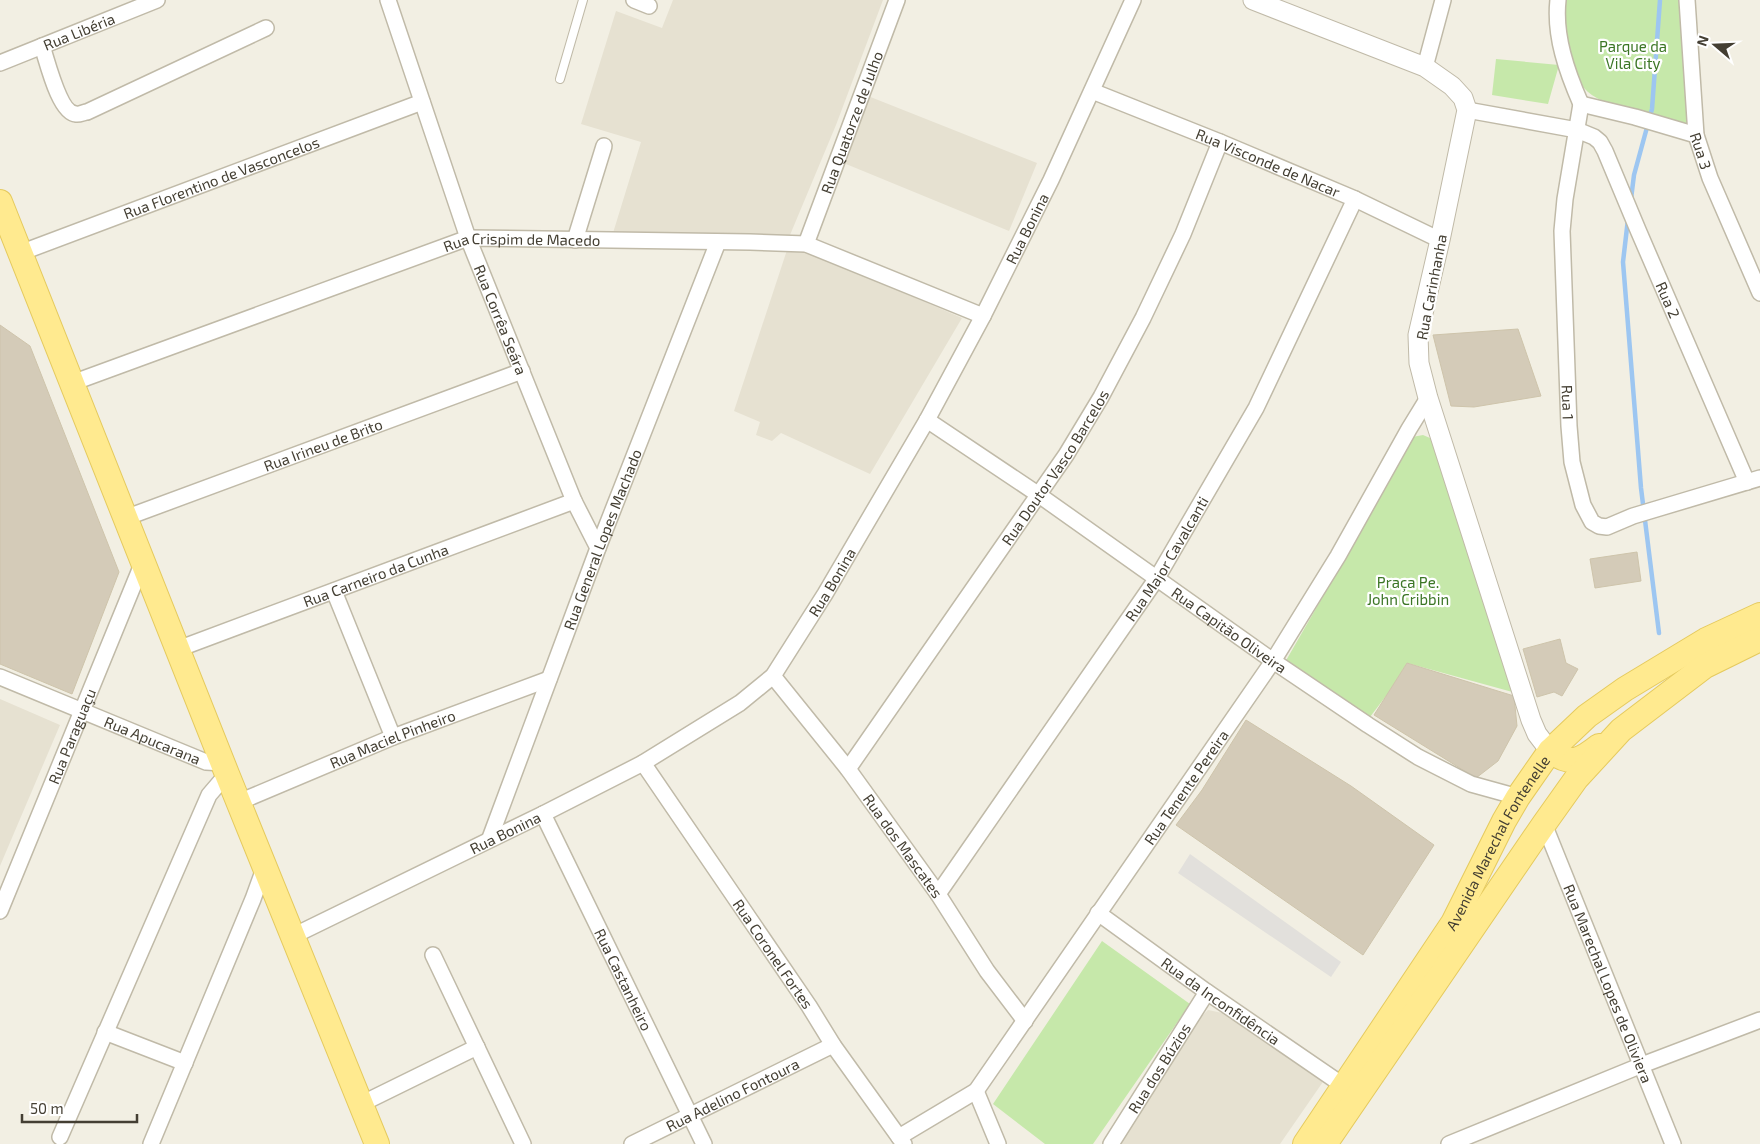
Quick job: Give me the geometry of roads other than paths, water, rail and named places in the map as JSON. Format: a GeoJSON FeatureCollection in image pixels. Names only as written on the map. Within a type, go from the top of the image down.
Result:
{"type":"FeatureCollection","features":[{"type":"Feature","properties":{"kind":"main road"},"geometry":{"type":"LineString","coordinates":[[2,211],[377,1144]]}},
{"type":"Feature","properties":{"kind":"main road","name":"Avenida Marechal Fontenelle"},"geometry":{"type":"LineString","coordinates":[[1305,1144],[1453,923],[1518,797],[1550,751],[1587,716],[1624,689],[1706,640],[1760,615]]}},
{"type":"Feature","properties":{"kind":"main road","name":"Avenida Marechal Fontenelle"},"geometry":{"type":"LineString","coordinates":[[1335,1139],[1544,824],[1576,780],[1621,730],[1705,666],[1760,639]]}},
{"type":"Feature","properties":{"kind":"main road"},"geometry":{"type":"LineString","coordinates":[[1550,751],[1560,759],[1568,761],[1579,760],[1621,730]]}},
{"type":"Feature","properties":{"kind":"street","name":"Rua Libéria"},"geometry":{"type":"LineString","coordinates":[[0,63],[157,0]]}},
{"type":"Feature","properties":{"kind":"street","name":"Rua Corrêa Seára"},"geometry":{"type":"LineString","coordinates":[[388,0],[468,238],[574,501],[598,548]]}},
{"type":"Feature","properties":{"kind":"street"},"geometry":{"type":"LineString","coordinates":[[634,0],[649,6]]}},
{"type":"Feature","properties":{"kind":"street","name":"Rua Quatorze de Julho"},"geometry":{"type":"LineString","coordinates":[[806,244],[898,0]]}},
{"type":"Feature","properties":{"kind":"street","name":"Rua Bonina"},"geometry":{"type":"LineString","coordinates":[[293,936],[643,763],[740,703],[773,676],[825,594],[927,420],[983,316],[1027,231],[1133,0]]}},
{"type":"Feature","properties":{"kind":"street"},"geometry":{"type":"LineString","coordinates":[[1253,0],[1425,67],[1452,86],[1463,98],[1467,110]]}},
{"type":"Feature","properties":{"kind":"street"},"geometry":{"type":"LineString","coordinates":[[1425,67],[1443,0]]}},
{"type":"Feature","properties":{"kind":"street"},"geometry":{"type":"LineString","coordinates":[[1558,0],[1558,30],[1563,54],[1570,80],[1581,104],[1635,117],[1696,135]]}},
{"type":"Feature","properties":{"kind":"street","name":"Rua 3"},"geometry":{"type":"LineString","coordinates":[[1687,0],[1696,135],[1710,178],[1760,293]]}},
{"type":"Feature","properties":{"kind":"street"},"geometry":{"type":"LineString","coordinates":[[42,46],[60,99],[67,110],[76,114],[87,112],[266,28]]}},
{"type":"Feature","properties":{"kind":"street","name":"Rua Visconde de Nacar"},"geometry":{"type":"LineString","coordinates":[[1092,92],[1220,142],[1355,199],[1440,240]]}},
{"type":"Feature","properties":{"kind":"street","name":"Rua Florentino de Vasconcelos"},"geometry":{"type":"LineString","coordinates":[[20,253],[422,102]]}},
{"type":"Feature","properties":{"kind":"street","name":"Rua 1"},"geometry":{"type":"LineString","coordinates":[[1581,104],[1565,199],[1562,231],[1569,426],[1572,462],[1583,505],[1592,522],[1599,526],[1607,527],[1633,516],[1754,480]]}},
{"type":"Feature","properties":{"kind":"street","name":"Rua 2"},"geometry":{"type":"LineString","coordinates":[[1467,110],[1577,130],[1594,137],[1600,142],[1638,230],[1754,480]]}},
{"type":"Feature","properties":{"kind":"street","name":"Rua Carinhanha"},"geometry":{"type":"LineString","coordinates":[[1467,110],[1418,335],[1420,363],[1428,398],[1531,720],[1537,734],[1550,751]]}},
{"type":"Feature","properties":{"kind":"street","name":"Rua Doutor Vasco Barcelos"},"geometry":{"type":"LineString","coordinates":[[848,769],[1066,455],[1121,362],[1183,234],[1220,142]]}},
{"type":"Feature","properties":{"kind":"street"},"geometry":{"type":"LineString","coordinates":[[575,240],[604,146]]}},
{"type":"Feature","properties":{"kind":"street","name":"Rua Major Cavalcanti"},"geometry":{"type":"LineString","coordinates":[[938,894],[1157,578],[1256,408],[1355,199]]}},
{"type":"Feature","properties":{"kind":"street","name":"Rua Crispim de Macedo"},"geometry":{"type":"LineString","coordinates":[[72,384],[468,238],[806,244],[983,316]]}},
{"type":"Feature","properties":{"kind":"street","name":"Rua General Lopes Machado"},"geometry":{"type":"LineString","coordinates":[[490,838],[598,548],[718,242]]}},
{"type":"Feature","properties":{"kind":"street","name":"Rua Irineu de Brito"},"geometry":{"type":"LineString","coordinates":[[126,518],[522,371]]}},
{"type":"Feature","properties":{"kind":"street","name":"Rua Tenente Pereira"},"geometry":{"type":"LineString","coordinates":[[902,1140],[976,1091],[1273,661],[1338,556],[1428,398]]}},
{"type":"Feature","properties":{"kind":"street","name":"Rua Capitão Oliveira"},"geometry":{"type":"LineString","coordinates":[[927,420],[1038,495],[1273,661],[1418,757],[1471,784],[1518,797]]}},
{"type":"Feature","properties":{"kind":"street","name":"Rua Carneiro da Cunha"},"geometry":{"type":"LineString","coordinates":[[178,649],[574,501]]}},
{"type":"Feature","properties":{"kind":"street","name":"Rua Paraguaçu"},"geometry":{"type":"LineString","coordinates":[[0,911],[143,562]]}},
{"type":"Feature","properties":{"kind":"street"},"geometry":{"type":"LineString","coordinates":[[334,590],[394,737]]}},
{"type":"Feature","properties":{"kind":"street","name":"Rua dos Mascates"},"geometry":{"type":"LineString","coordinates":[[773,676],[848,769],[938,894],[987,971],[1025,1020]]}},
{"type":"Feature","properties":{"kind":"street","name":"Rua Apucarana"},"geometry":{"type":"LineString","coordinates":[[0,677],[225,769]]}},
{"type":"Feature","properties":{"kind":"street","name":"Rua Maciel Pinheiro"},"geometry":{"type":"LineString","coordinates":[[239,802],[394,737],[549,679]]}},
{"type":"Feature","properties":{"kind":"street","name":"Rua Coronel Fortes"},"geometry":{"type":"LineString","coordinates":[[643,763],[809,1006],[833,1045],[902,1140]]}},
{"type":"Feature","properties":{"kind":"street"},"geometry":{"type":"LineString","coordinates":[[60,1137],[209,795],[225,769]]}},
{"type":"Feature","properties":{"kind":"street","name":"Rua Castanheiro"},"geometry":{"type":"LineString","coordinates":[[543,814],[704,1144]]}},
{"type":"Feature","properties":{"kind":"street","name":"Rua Marechal Lopes de Oliviera"},"geometry":{"type":"LineString","coordinates":[[1544,824],[1673,1144]]}},
{"type":"Feature","properties":{"kind":"street"},"geometry":{"type":"LineString","coordinates":[[151,1144],[265,866]]}},
{"type":"Feature","properties":{"kind":"street","name":"Rua da Inconfidência"},"geometry":{"type":"LineString","coordinates":[[1098,913],[1207,992],[1344,1086]]}},
{"type":"Feature","properties":{"kind":"street"},"geometry":{"type":"LineString","coordinates":[[434,955],[523,1144]]}},
{"type":"Feature","properties":{"kind":"street","name":"Rua dos Búzios"},"geometry":{"type":"LineString","coordinates":[[1111,1144],[1207,992]]}},
{"type":"Feature","properties":{"kind":"street"},"geometry":{"type":"LineString","coordinates":[[1449,1144],[1642,1065],[1760,1020]]}},
{"type":"Feature","properties":{"kind":"street"},"geometry":{"type":"LineString","coordinates":[[105,1032],[185,1063]]}},
{"type":"Feature","properties":{"kind":"street","name":"Rua Adelino Fontoura"},"geometry":{"type":"LineString","coordinates":[[632,1144],[833,1045]]}},
{"type":"Feature","properties":{"kind":"street"},"geometry":{"type":"LineString","coordinates":[[361,1104],[477,1047]]}},
{"type":"Feature","properties":{"kind":"street"},"geometry":{"type":"LineString","coordinates":[[976,1091],[998,1144]]}},
{"type":"Feature","properties":{"kind":"lane"},"geometry":{"type":"LineString","coordinates":[[560,79],[584,0]]}},
{"type":"Feature","properties":{"kind":"waterway"},"geometry":{"type":"LineString","coordinates":[[1631,199],[1634,175],[1652,109],[1660,0]]}},
{"type":"Feature","properties":{"kind":"waterway"},"geometry":{"type":"LineString","coordinates":[[1628,219],[1623,262],[1641,488],[1659,633]]}},
{"type":"Feature","properties":{"kind":"park label","name":"Parque da Vila City"},"geometry":{"type":"Point","coordinates":[1633,54]}},
{"type":"Feature","properties":{"kind":"park label","name":"Praça Pe. John Cribbin"},"geometry":{"type":"Point","coordinates":[1408,590]}}]}
